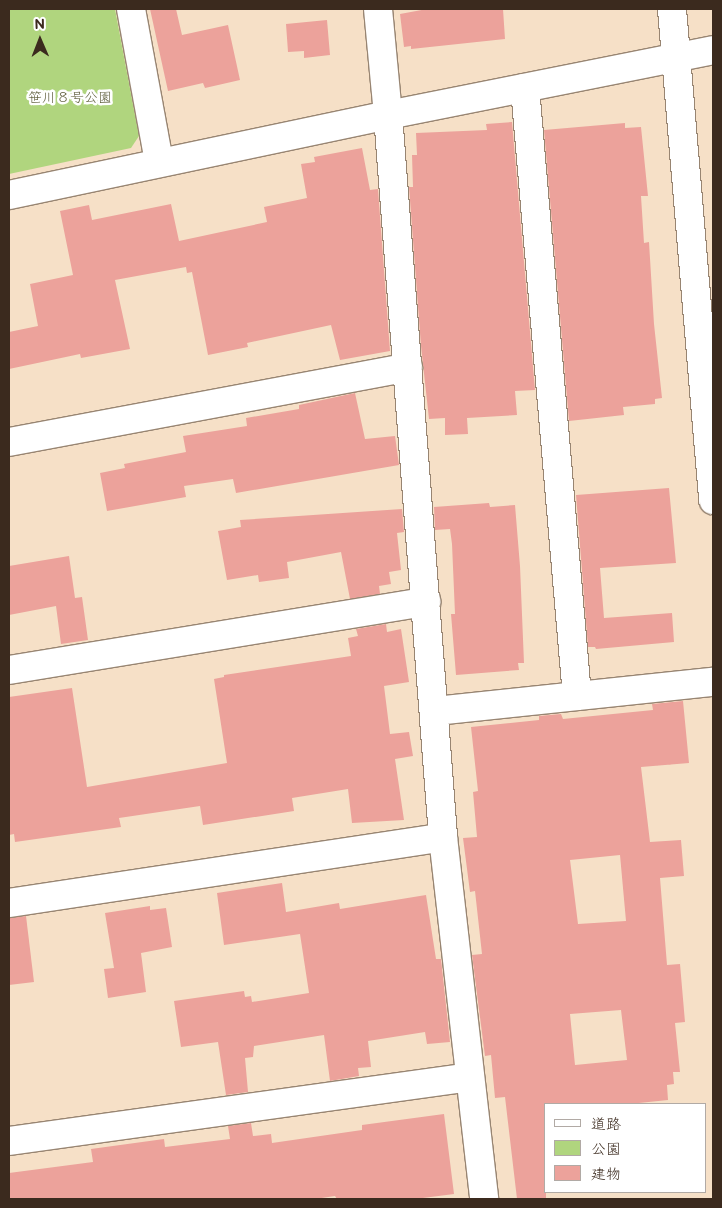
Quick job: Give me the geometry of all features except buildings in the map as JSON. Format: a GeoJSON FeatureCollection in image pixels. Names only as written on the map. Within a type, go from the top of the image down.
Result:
{"type":"FeatureCollection","features":[{"type":"Feature","properties":{"kind":"street"},"geometry":{"type":"LineString","coordinates":[[131,9],[159,162]]}},
{"type":"Feature","properties":{"kind":"street"},"geometry":{"type":"LineString","coordinates":[[378,9],[408,367],[443,837],[484,1199]]}},
{"type":"Feature","properties":{"kind":"street"},"geometry":{"type":"LineString","coordinates":[[672,9],[713,500]]}},
{"type":"Feature","properties":{"kind":"street"},"geometry":{"type":"LineString","coordinates":[[9,195],[159,162],[713,50]]}},
{"type":"Feature","properties":{"kind":"street"},"geometry":{"type":"LineString","coordinates":[[525,88],[577,696]]}},
{"type":"Feature","properties":{"kind":"street"},"geometry":{"type":"LineString","coordinates":[[9,442],[408,367]]}},
{"type":"Feature","properties":{"kind":"street"},"geometry":{"type":"LineString","coordinates":[[9,670],[426,602]]}},
{"type":"Feature","properties":{"kind":"street"},"geometry":{"type":"LineString","coordinates":[[435,711],[713,682]]}},
{"type":"Feature","properties":{"kind":"street"},"geometry":{"type":"LineString","coordinates":[[9,903],[443,837]]}},
{"type":"Feature","properties":{"kind":"street"},"geometry":{"type":"LineString","coordinates":[[9,1141],[469,1077]]}},
{"type":"Feature","properties":{"kind":"green space","name":"笹川８号公園"},"geometry":{"type":"Polygon","coordinates":[[[9,9],[115,9],[139,136],[131,148],[9,174],[9,9]]]}}]}
